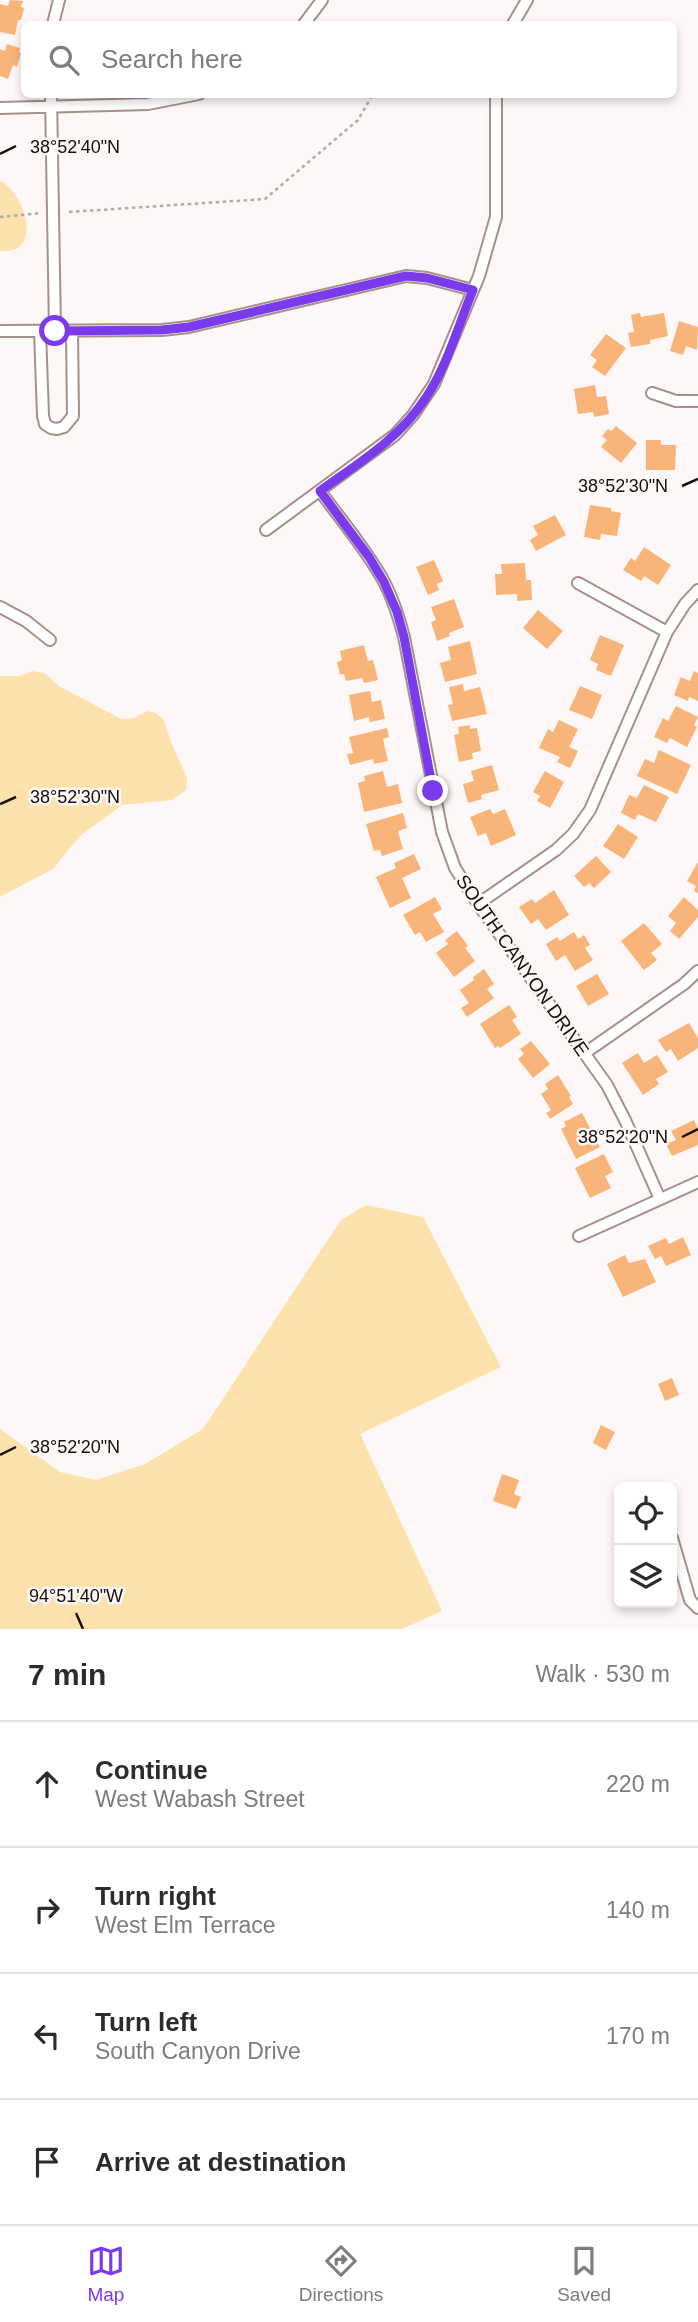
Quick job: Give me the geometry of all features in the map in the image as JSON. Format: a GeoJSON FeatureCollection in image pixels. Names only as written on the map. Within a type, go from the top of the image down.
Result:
{"type":"FeatureCollection","features":[{"type":"Feature","properties":{"kind":"street"},"geometry":{"type":"LineString","coordinates":[[55,21],[59,0]]}},
{"type":"Feature","properties":{"kind":"street"},"geometry":{"type":"LineString","coordinates":[[306,21],[322,0]]}},
{"type":"Feature","properties":{"kind":"street"},"geometry":{"type":"LineString","coordinates":[[515,21],[527,0]]}},
{"type":"Feature","properties":{"kind":"street"},"geometry":{"type":"LineString","coordinates":[[0,108],[51,100],[148,104],[185,98]]}},
{"type":"Feature","properties":{"kind":"street"},"geometry":{"type":"LineString","coordinates":[[266,530],[384,444],[413,415],[434,384],[489,247],[496,217],[496,98]]}},
{"type":"Feature","properties":{"kind":"street"},"geometry":{"type":"LineString","coordinates":[[51,100],[55,331]]}},
{"type":"Feature","properties":{"kind":"street"},"geometry":{"type":"LineString","coordinates":[[0,331],[162,330],[189,327],[406,276],[427,278],[473,290]]}},
{"type":"Feature","properties":{"kind":"street"},"geometry":{"type":"LineString","coordinates":[[40,331],[43,416],[45,424],[51,429],[57,429],[64,428],[73,416],[72,331]]}},
{"type":"Feature","properties":{"kind":"street"},"geometry":{"type":"LineString","coordinates":[[652,393],[676,401],[698,401]]}},
{"type":"Feature","properties":{"kind":"street","name":"SOUTH CANYON DRIVE"},"geometry":{"type":"LineString","coordinates":[[320,491],[369,557],[397,612],[442,832],[455,868],[607,1085],[660,1199]]}},
{"type":"Feature","properties":{"kind":"street"},"geometry":{"type":"LineString","coordinates":[[578,583],[667,632]]}},
{"type":"Feature","properties":{"kind":"street"},"geometry":{"type":"LineString","coordinates":[[478,904],[556,850],[573,834],[590,810],[667,632],[685,604],[698,590]]}},
{"type":"Feature","properties":{"kind":"street"},"geometry":{"type":"LineString","coordinates":[[0,607],[26,621],[50,640]]}},
{"type":"Feature","properties":{"kind":"street"},"geometry":{"type":"LineString","coordinates":[[584,1054],[684,984],[698,971]]}},
{"type":"Feature","properties":{"kind":"street"},"geometry":{"type":"LineString","coordinates":[[579,1236],[698,1182]]}},
{"type":"Feature","properties":{"kind":"street"},"geometry":{"type":"LineString","coordinates":[[674,1545],[690,1600],[698,1608]]}},
{"type":"Feature","properties":{"kind":"path"},"geometry":{"type":"LineString","coordinates":[[69,212],[265,198],[358,120],[371,98]]}},
{"type":"Feature","properties":{"kind":"path"},"geometry":{"type":"LineString","coordinates":[[0,217],[42,213]]}},
{"type":"Feature","properties":{"kind":"shaded area"},"geometry":{"type":"Polygon","coordinates":[[[0,181],[7,185],[20,202],[26,223],[23,242],[9,251],[0,251],[0,181]]]}},
{"type":"Feature","properties":{"kind":"shaded area"},"geometry":{"type":"Polygon","coordinates":[[[32,671],[45,673],[59,686],[121,719],[134,718],[147,711],[156,713],[164,720],[187,778],[186,790],[172,800],[122,805],[80,836],[53,869],[0,897],[0,676],[20,676],[32,671]]]}},
{"type":"Feature","properties":{"kind":"shaded area"},"geometry":{"type":"Polygon","coordinates":[[[366,1205],[423,1217],[501,1367],[360,1434],[442,1611],[402,1629],[0,1629],[0,1429],[60,1472],[96,1480],[145,1464],[203,1429],[341,1220],[366,1205]]]}},
{"type":"Feature","properties":{"kind":"building"},"geometry":{"type":"Polygon","coordinates":[[[10,0],[23,1],[21,7],[24,8],[15,35],[0,32],[0,4],[8,6],[10,0]]]}},
{"type":"Feature","properties":{"kind":"building"},"geometry":{"type":"Polygon","coordinates":[[[7,44],[20,48],[21,53],[17,67],[13,65],[8,79],[0,76],[0,49],[5,51],[7,44]]]}},
{"type":"Feature","properties":{"kind":"building"},"geometry":{"type":"Polygon","coordinates":[[[640,313],[641,317],[664,313],[668,336],[650,340],[650,344],[631,347],[628,333],[634,332],[631,315],[640,313]]]}},
{"type":"Feature","properties":{"kind":"building"},"geometry":{"type":"Polygon","coordinates":[[[679,321],[698,327],[697,350],[686,346],[683,355],[670,351],[679,321]]]}},
{"type":"Feature","properties":{"kind":"building"},"geometry":{"type":"Polygon","coordinates":[[[606,334],[626,348],[605,376],[592,367],[597,360],[590,355],[606,334]]]}},
{"type":"Feature","properties":{"kind":"building"},"geometry":{"type":"Polygon","coordinates":[[[595,385],[597,397],[606,396],[609,414],[594,417],[593,412],[578,414],[574,389],[595,385]]]}},
{"type":"Feature","properties":{"kind":"building"},"geometry":{"type":"Polygon","coordinates":[[[616,426],[637,443],[621,463],[601,447],[607,440],[602,436],[608,429],[611,431],[616,426]]]}},
{"type":"Feature","properties":{"kind":"building"},"geometry":{"type":"Polygon","coordinates":[[[646,440],[661,440],[661,445],[676,445],[675,470],[646,470],[646,440]]]}},
{"type":"Feature","properties":{"kind":"building"},"geometry":{"type":"Polygon","coordinates":[[[590,505],[611,508],[611,511],[621,513],[617,536],[601,534],[600,540],[584,537],[590,505]]]}},
{"type":"Feature","properties":{"kind":"building"},"geometry":{"type":"Polygon","coordinates":[[[555,515],[566,535],[536,551],[530,540],[538,535],[533,526],[555,515]]]}},
{"type":"Feature","properties":{"kind":"building"},"geometry":{"type":"Polygon","coordinates":[[[644,547],[671,565],[658,585],[644,576],[641,581],[623,570],[631,558],[635,561],[644,547]]]}},
{"type":"Feature","properties":{"kind":"building"},"geometry":{"type":"Polygon","coordinates":[[[434,560],[443,581],[437,584],[439,590],[428,595],[416,567],[434,560]]]}},
{"type":"Feature","properties":{"kind":"building"},"geometry":{"type":"Polygon","coordinates":[[[525,563],[526,580],[531,580],[532,600],[517,601],[517,594],[496,595],[495,574],[502,574],[501,564],[525,563]]]}},
{"type":"Feature","properties":{"kind":"building"},"geometry":{"type":"Polygon","coordinates":[[[454,599],[464,627],[437,641],[431,622],[436,620],[431,607],[454,599]]]}},
{"type":"Feature","properties":{"kind":"building"},"geometry":{"type":"Polygon","coordinates":[[[538,610],[563,631],[547,649],[523,628],[538,610]]]}},
{"type":"Feature","properties":{"kind":"building"},"geometry":{"type":"Polygon","coordinates":[[[600,635],[624,645],[611,676],[596,670],[598,664],[590,660],[600,635]]]}},
{"type":"Feature","properties":{"kind":"building"},"geometry":{"type":"Polygon","coordinates":[[[470,641],[477,674],[445,682],[440,663],[451,660],[448,647],[470,641]]]}},
{"type":"Feature","properties":{"kind":"building"},"geometry":{"type":"Polygon","coordinates":[[[364,645],[368,661],[373,660],[378,680],[364,683],[362,678],[346,681],[344,674],[340,675],[337,662],[342,660],[340,651],[364,645]]]}},
{"type":"Feature","properties":{"kind":"building"},"geometry":{"type":"Polygon","coordinates":[[[694,671],[698,673],[698,701],[689,697],[688,701],[674,695],[681,677],[690,681],[694,671]]]}},
{"type":"Feature","properties":{"kind":"building"},"geometry":{"type":"Polygon","coordinates":[[[463,684],[464,691],[480,687],[487,714],[452,721],[448,705],[453,704],[449,687],[463,684]]]}},
{"type":"Feature","properties":{"kind":"building"},"geometry":{"type":"Polygon","coordinates":[[[580,686],[602,695],[592,719],[569,710],[580,686]]]}},
{"type":"Feature","properties":{"kind":"building"},"geometry":{"type":"Polygon","coordinates":[[[370,691],[372,702],[381,700],[385,719],[370,722],[369,717],[354,721],[349,695],[370,691]]]}},
{"type":"Feature","properties":{"kind":"building"},"geometry":{"type":"Polygon","coordinates":[[[676,706],[698,717],[694,725],[697,727],[687,747],[670,738],[667,743],[654,737],[663,718],[668,721],[676,706]]]}},
{"type":"Feature","properties":{"kind":"building"},"geometry":{"type":"Polygon","coordinates":[[[559,720],[578,729],[569,747],[578,751],[570,768],[557,762],[560,757],[539,748],[548,729],[553,732],[559,720]]]}},
{"type":"Feature","properties":{"kind":"building"},"geometry":{"type":"Polygon","coordinates":[[[470,725],[470,729],[477,728],[481,751],[472,753],[473,759],[459,762],[454,735],[459,734],[458,727],[470,725]]]}},
{"type":"Feature","properties":{"kind":"building"},"geometry":{"type":"Polygon","coordinates":[[[387,728],[389,737],[383,739],[388,761],[374,764],[373,759],[350,765],[347,754],[353,753],[349,737],[387,728]]]}},
{"type":"Feature","properties":{"kind":"building"},"geometry":{"type":"Polygon","coordinates":[[[659,750],[691,765],[677,794],[637,776],[645,759],[654,763],[659,750]]]}},
{"type":"Feature","properties":{"kind":"building"},"geometry":{"type":"Polygon","coordinates":[[[492,765],[499,790],[481,795],[482,799],[468,803],[463,784],[474,781],[471,771],[492,765]]]}},
{"type":"Feature","properties":{"kind":"building"},"geometry":{"type":"Polygon","coordinates":[[[383,771],[387,787],[398,784],[402,803],[364,812],[358,783],[365,781],[364,776],[383,771]]]}},
{"type":"Feature","properties":{"kind":"building"},"geometry":{"type":"Polygon","coordinates":[[[545,771],[564,782],[550,808],[537,801],[540,796],[533,792],[545,771]]]}},
{"type":"Feature","properties":{"kind":"building"},"geometry":{"type":"Polygon","coordinates":[[[644,785],[669,797],[656,822],[638,814],[635,820],[621,813],[629,795],[637,798],[644,785]]]}},
{"type":"Feature","properties":{"kind":"building"},"geometry":{"type":"Polygon","coordinates":[[[490,809],[493,814],[505,809],[516,835],[491,846],[486,833],[478,836],[470,817],[490,809]]]}},
{"type":"Feature","properties":{"kind":"building"},"geometry":{"type":"Polygon","coordinates":[[[403,813],[407,828],[398,831],[403,849],[382,856],[380,850],[374,851],[366,824],[403,813]]]}},
{"type":"Feature","properties":{"kind":"building"},"geometry":{"type":"Polygon","coordinates":[[[618,824],[638,837],[624,859],[603,846],[618,824]]]}},
{"type":"Feature","properties":{"kind":"building"},"geometry":{"type":"Polygon","coordinates":[[[414,854],[421,869],[402,878],[411,898],[390,908],[376,877],[396,868],[394,863],[414,854]]]}},
{"type":"Feature","properties":{"kind":"building"},"geometry":{"type":"Polygon","coordinates":[[[596,856],[611,872],[594,888],[589,883],[584,887],[574,876],[596,856]]]}},
{"type":"Feature","properties":{"kind":"building"},"geometry":{"type":"Polygon","coordinates":[[[698,862],[698,893],[694,891],[696,886],[687,881],[698,862]]]}},
{"type":"Feature","properties":{"kind":"building"},"geometry":{"type":"Polygon","coordinates":[[[554,890],[569,915],[546,930],[538,919],[531,924],[519,907],[532,899],[535,903],[554,890]]]}},
{"type":"Feature","properties":{"kind":"building"},"geometry":{"type":"Polygon","coordinates":[[[435,897],[442,909],[433,914],[444,932],[426,942],[420,932],[415,935],[403,915],[435,897]]]}},
{"type":"Feature","properties":{"kind":"building"},"geometry":{"type":"Polygon","coordinates":[[[684,897],[698,910],[698,917],[679,939],[670,931],[676,923],[668,916],[684,897]]]}},
{"type":"Feature","properties":{"kind":"building"},"geometry":{"type":"Polygon","coordinates":[[[644,923],[662,944],[651,953],[657,960],[644,970],[621,941],[644,923]]]}},
{"type":"Feature","properties":{"kind":"building"},"geometry":{"type":"Polygon","coordinates":[[[457,931],[475,961],[454,977],[436,953],[448,944],[445,940],[457,931]]]}},
{"type":"Feature","properties":{"kind":"building"},"geometry":{"type":"Polygon","coordinates":[[[574,932],[578,939],[584,935],[590,945],[585,948],[593,960],[575,971],[565,955],[556,961],[546,944],[557,937],[560,941],[574,932]]]}},
{"type":"Feature","properties":{"kind":"building"},"geometry":{"type":"Polygon","coordinates":[[[484,969],[494,984],[487,989],[494,998],[467,1017],[461,1008],[469,1003],[460,990],[484,969]]]}},
{"type":"Feature","properties":{"kind":"building"},"geometry":{"type":"Polygon","coordinates":[[[597,974],[609,994],[588,1006],[576,986],[597,974]]]}},
{"type":"Feature","properties":{"kind":"building"},"geometry":{"type":"Polygon","coordinates":[[[509,1005],[517,1017],[512,1020],[521,1034],[500,1048],[495,1048],[480,1024],[509,1005]]]}},
{"type":"Feature","properties":{"kind":"building"},"geometry":{"type":"Polygon","coordinates":[[[689,1023],[698,1038],[698,1048],[678,1061],[671,1049],[666,1052],[658,1040],[689,1023]]]}},
{"type":"Feature","properties":{"kind":"building"},"geometry":{"type":"Polygon","coordinates":[[[531,1041],[550,1064],[533,1078],[518,1059],[524,1054],[520,1049],[531,1041]]]}},
{"type":"Feature","properties":{"kind":"building"},"geometry":{"type":"Polygon","coordinates":[[[638,1053],[644,1063],[657,1055],[668,1072],[656,1079],[659,1084],[643,1095],[622,1063],[638,1053]]]}},
{"type":"Feature","properties":{"kind":"building"},"geometry":{"type":"Polygon","coordinates":[[[558,1075],[573,1104],[550,1119],[546,1113],[551,1110],[541,1094],[548,1089],[545,1084],[558,1075]]]}},
{"type":"Feature","properties":{"kind":"building"},"geometry":{"type":"Polygon","coordinates":[[[582,1113],[600,1147],[576,1159],[561,1129],[566,1126],[564,1122],[582,1113]]]}},
{"type":"Feature","properties":{"kind":"building"},"geometry":{"type":"Polygon","coordinates":[[[694,1120],[698,1129],[698,1145],[672,1156],[666,1144],[676,1140],[671,1131],[694,1120]]]}},
{"type":"Feature","properties":{"kind":"building"},"geometry":{"type":"Polygon","coordinates":[[[604,1154],[613,1172],[605,1176],[611,1188],[590,1198],[575,1168],[604,1154]]]}},
{"type":"Feature","properties":{"kind":"building"},"geometry":{"type":"Polygon","coordinates":[[[683,1237],[691,1255],[666,1266],[661,1256],[655,1259],[648,1246],[666,1238],[669,1244],[683,1237]]]}},
{"type":"Feature","properties":{"kind":"building"},"geometry":{"type":"Polygon","coordinates":[[[625,1255],[629,1263],[645,1259],[656,1282],[623,1297],[607,1264],[625,1255]]]}},
{"type":"Feature","properties":{"kind":"building"},"geometry":{"type":"Polygon","coordinates":[[[672,1378],[679,1395],[665,1401],[658,1384],[672,1378]]]}},
{"type":"Feature","properties":{"kind":"building"},"geometry":{"type":"Polygon","coordinates":[[[601,1425],[615,1432],[606,1450],[593,1443],[601,1425]]]}},
{"type":"Feature","properties":{"kind":"building"},"geometry":{"type":"Polygon","coordinates":[[[502,1474],[519,1480],[514,1494],[521,1497],[516,1509],[493,1501],[502,1474]]]}},
{"type":"Feature","properties":{"kind":"route"},"geometry":{"type":"LineString","coordinates":[[55,331],[162,330],[189,327],[406,276],[427,278],[473,290],[426,398],[394,435],[320,491],[369,557],[397,612],[433,791]]}}]}
